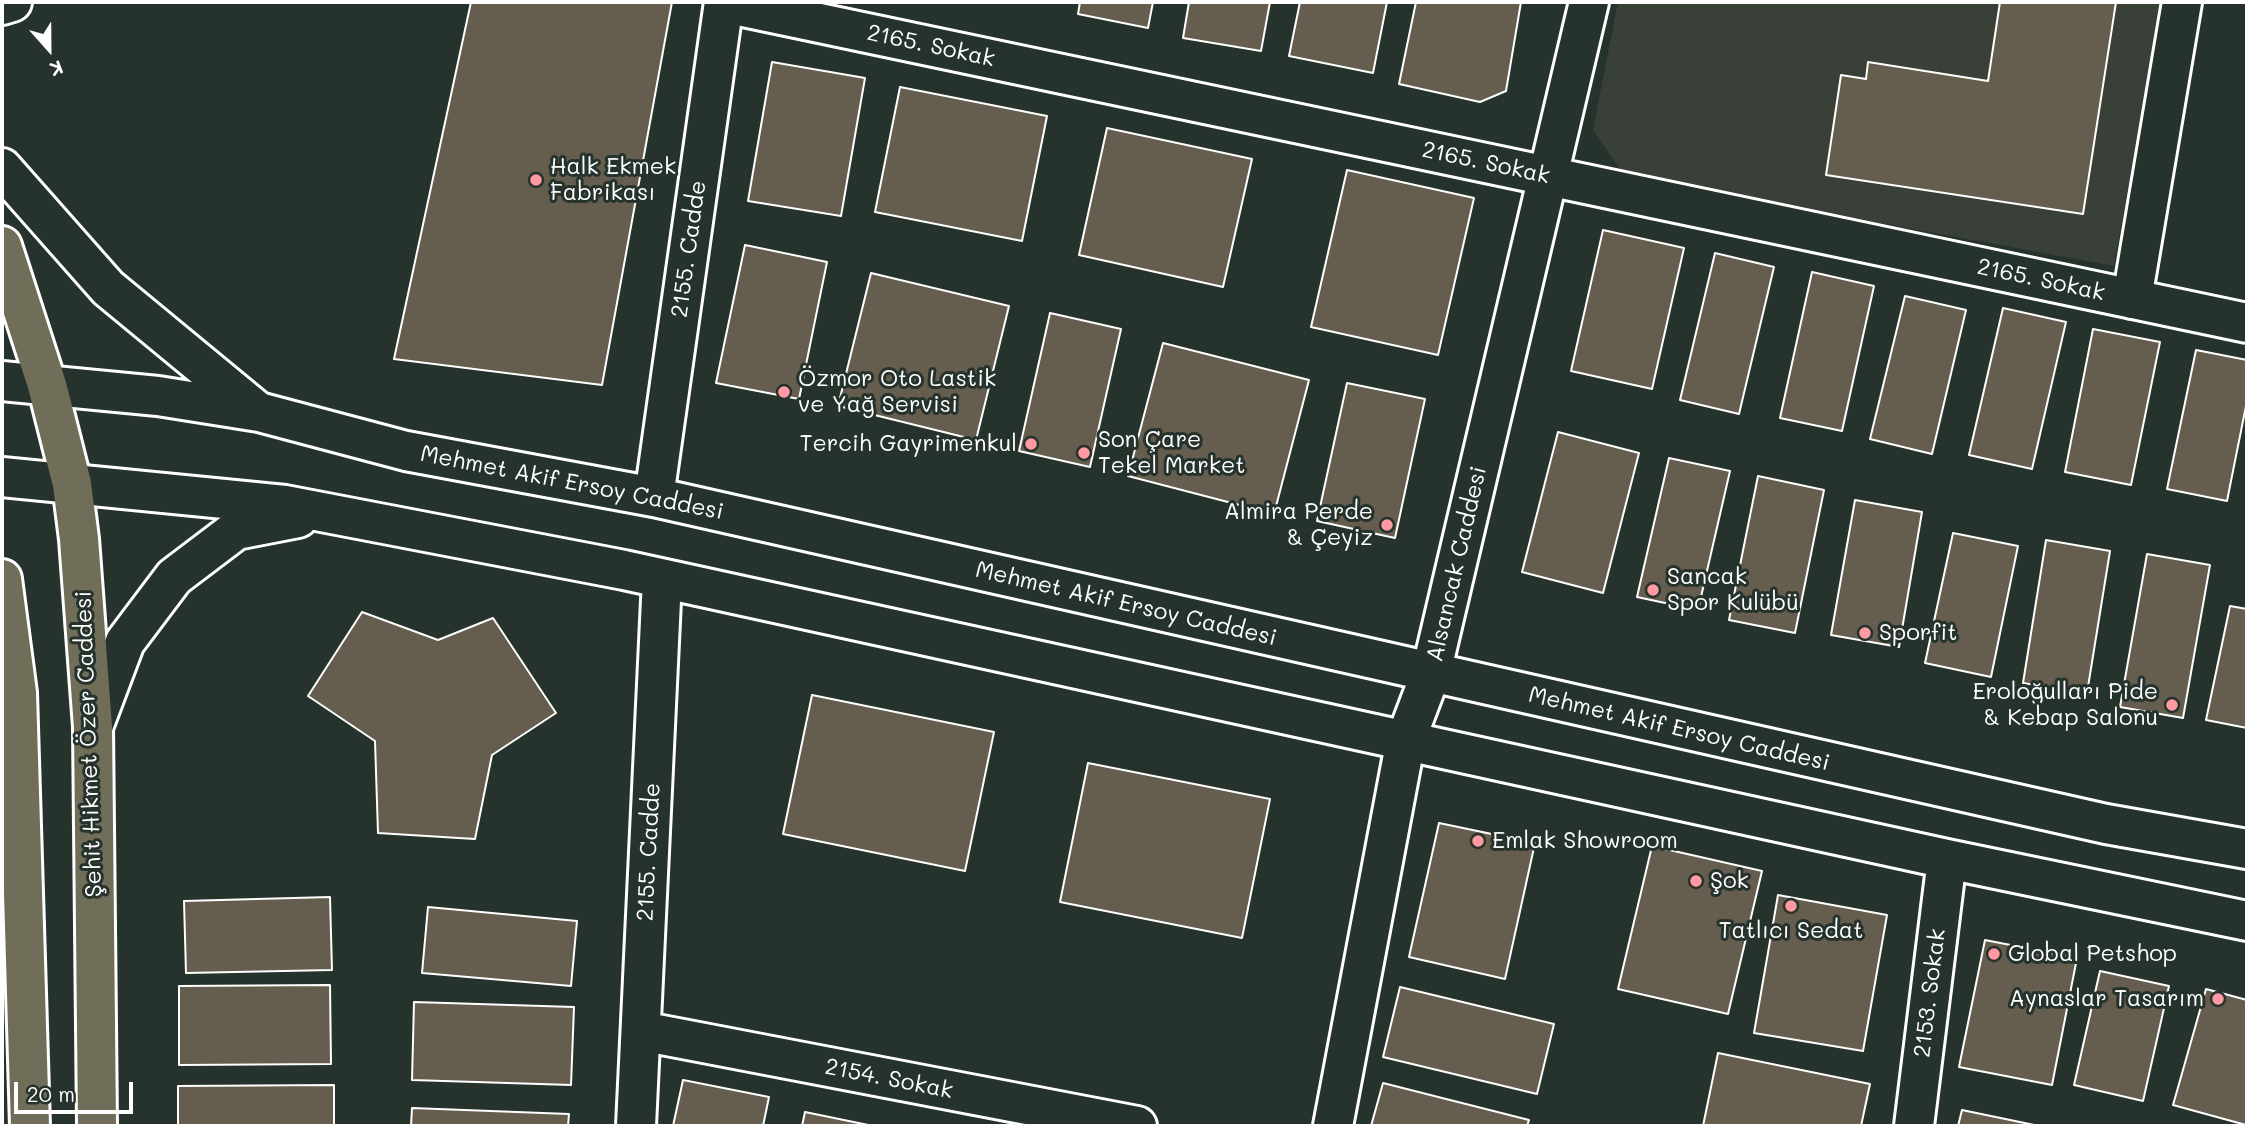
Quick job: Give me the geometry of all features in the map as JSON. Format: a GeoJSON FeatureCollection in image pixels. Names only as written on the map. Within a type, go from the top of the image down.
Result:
{"type":"FeatureCollection","features":[{"type":"Feature","properties":{"kind":"main road","name":"Şehit Hikmet Özer Caddesi"},"geometry":{"type":"LineString","coordinates":[[2,246],[47,385],[72,484],[79,538],[93,727],[97,1126]]}},
{"type":"Feature","properties":{"kind":"main road"},"geometry":{"type":"LineString","coordinates":[[2,579],[10,682],[30,1126]]}},
{"type":"Feature","properties":{"kind":"street"},"geometry":{"type":"LineString","coordinates":[[2,5],[12,2]]}},
{"type":"Feature","properties":{"kind":"street","name":"2165. Sokak"},"geometry":{"type":"LineString","coordinates":[[724,2],[2247,323]]}},
{"type":"Feature","properties":{"kind":"street","name":"2155. Cadde"},"geometry":{"type":"LineString","coordinates":[[654,497],[724,2]]}},
{"type":"Feature","properties":{"kind":"street","name":"Alsancak Caddesi"},"geometry":{"type":"LineString","coordinates":[[1333,1126],[1406,739],[1431,673],[1589,2]]}},
{"type":"Feature","properties":{"kind":"street"},"geometry":{"type":"LineString","coordinates":[[2132,299],[2182,2]]}},
{"type":"Feature","properties":{"kind":"street"},"geometry":{"type":"LineString","coordinates":[[2,167],[108,288],[259,412]]}},
{"type":"Feature","properties":{"kind":"street","name":"Mehmet Akif Ersoy Caddesi"},"geometry":{"type":"LineString","coordinates":[[2,381],[158,396],[259,412],[406,451],[654,497],[2106,824],[2247,849]]}},
{"type":"Feature","properties":{"kind":"street"},"geometry":{"type":"LineString","coordinates":[[2,477],[285,505],[662,579],[1947,859],[2247,921]]}},
{"type":"Feature","properties":{"kind":"street"},"geometry":{"type":"LineString","coordinates":[[93,727],[125,642],[174,577],[236,530],[327,513]]}},
{"type":"Feature","properties":{"kind":"street","name":"2155. Cadde"},"geometry":{"type":"LineString","coordinates":[[636,1126],[662,579]]}},
{"type":"Feature","properties":{"kind":"street","name":"2153. Sokak"},"geometry":{"type":"LineString","coordinates":[[1914,1126],[1947,859]]}},
{"type":"Feature","properties":{"kind":"street","name":"2154. Sokak"},"geometry":{"type":"LineString","coordinates":[[641,1031],[1137,1126]]}},
{"type":"Feature","properties":{"kind":"shaded area"},"geometry":{"type":"Polygon","coordinates":[[[1618,2],[2161,2],[2114,266],[1625,176],[1593,130],[1618,2]]]}},
{"type":"Feature","properties":{"kind":"building","name":"Halk Ekmek Fabrikası"},"geometry":{"type":"Polygon","coordinates":[[[471,2],[672,2],[602,385],[394,359],[471,2]]]}},
{"type":"Feature","properties":{"kind":"building"},"geometry":{"type":"Polygon","coordinates":[[[1080,2],[1153,2],[1148,28],[1078,14],[1080,2]]]}},
{"type":"Feature","properties":{"kind":"building"},"geometry":{"type":"Polygon","coordinates":[[[1189,2],[1270,2],[1261,51],[1183,38],[1189,2]]]}},
{"type":"Feature","properties":{"kind":"building"},"geometry":{"type":"Polygon","coordinates":[[[1300,2],[1387,2],[1373,73],[1289,56],[1300,2]]]}},
{"type":"Feature","properties":{"kind":"building"},"geometry":{"type":"Polygon","coordinates":[[[1416,2],[1521,2],[1506,91],[1480,102],[1399,84],[1416,2]]]}},
{"type":"Feature","properties":{"kind":"building"},"geometry":{"type":"Polygon","coordinates":[[[2000,2],[2116,2],[2083,214],[1826,175],[1841,75],[1866,79],[1868,62],[1988,81],[2000,2]]]}},
{"type":"Feature","properties":{"kind":"building"},"geometry":{"type":"Polygon","coordinates":[[[772,62],[865,78],[841,216],[748,201],[772,62]]]}},
{"type":"Feature","properties":{"kind":"building"},"geometry":{"type":"Polygon","coordinates":[[[900,87],[1047,116],[1022,241],[875,212],[900,87]]]}},
{"type":"Feature","properties":{"kind":"building"},"geometry":{"type":"Polygon","coordinates":[[[1107,128],[1252,159],[1223,287],[1079,255],[1107,128]]]}},
{"type":"Feature","properties":{"kind":"building"},"geometry":{"type":"Polygon","coordinates":[[[1347,170],[1474,198],[1438,355],[1311,327],[1347,170]]]}},
{"type":"Feature","properties":{"kind":"building"},"geometry":{"type":"Polygon","coordinates":[[[1603,230],[1684,248],[1652,389],[1571,371],[1603,230]]]}},
{"type":"Feature","properties":{"kind":"building"},"geometry":{"type":"Polygon","coordinates":[[[745,245],[827,262],[799,399],[716,383],[745,245]]]}},
{"type":"Feature","properties":{"kind":"building"},"geometry":{"type":"Polygon","coordinates":[[[1715,253],[1774,267],[1739,414],[1680,400],[1715,253]]]}},
{"type":"Feature","properties":{"kind":"building"},"geometry":{"type":"Polygon","coordinates":[[[1812,272],[1874,286],[1842,431],[1780,418],[1812,272]]]}},
{"type":"Feature","properties":{"kind":"building"},"geometry":{"type":"Polygon","coordinates":[[[871,273],[1009,306],[976,440],[838,406],[871,273]]]}},
{"type":"Feature","properties":{"kind":"building"},"geometry":{"type":"Polygon","coordinates":[[[1905,296],[1966,310],[1932,454],[1870,439],[1905,296]]]}},
{"type":"Feature","properties":{"kind":"building"},"geometry":{"type":"Polygon","coordinates":[[[2003,308],[2066,322],[2032,469],[1969,455],[2003,308]]]}},
{"type":"Feature","properties":{"kind":"building"},"geometry":{"type":"Polygon","coordinates":[[[1050,313],[1121,329],[1090,467],[1019,451],[1050,313]]]}},
{"type":"Feature","properties":{"kind":"building"},"geometry":{"type":"Polygon","coordinates":[[[2093,329],[2160,342],[2131,485],[2065,472],[2093,329]]]}},
{"type":"Feature","properties":{"kind":"building"},"geometry":{"type":"Polygon","coordinates":[[[1163,343],[1309,380],[1274,514],[1128,476],[1163,343]]]}},
{"type":"Feature","properties":{"kind":"building"},"geometry":{"type":"Polygon","coordinates":[[[2196,350],[2247,360],[2247,401],[2227,501],[2167,489],[2196,350]]]}},
{"type":"Feature","properties":{"kind":"building"},"geometry":{"type":"Polygon","coordinates":[[[1347,383],[1425,399],[1395,538],[1317,521],[1347,383]]]}},
{"type":"Feature","properties":{"kind":"building"},"geometry":{"type":"Polygon","coordinates":[[[1558,432],[1639,453],[1603,593],[1522,572],[1558,432]]]}},
{"type":"Feature","properties":{"kind":"building"},"geometry":{"type":"Polygon","coordinates":[[[1669,458],[1730,471],[1698,610],[1637,597],[1669,458]]]}},
{"type":"Feature","properties":{"kind":"building"},"geometry":{"type":"Polygon","coordinates":[[[1758,476],[1824,490],[1795,633],[1729,620],[1758,476]]]}},
{"type":"Feature","properties":{"kind":"building"},"geometry":{"type":"Polygon","coordinates":[[[1855,500],[1922,512],[1899,647],[1831,635],[1855,500]]]}},
{"type":"Feature","properties":{"kind":"building"},"geometry":{"type":"Polygon","coordinates":[[[1953,533],[2018,546],[1991,677],[1925,663],[1953,533]]]}},
{"type":"Feature","properties":{"kind":"building"},"geometry":{"type":"Polygon","coordinates":[[[2046,540],[2110,551],[2087,693],[2023,683],[2046,540]]]}},
{"type":"Feature","properties":{"kind":"building"},"geometry":{"type":"Polygon","coordinates":[[[2147,554],[2210,565],[2183,718],[2120,707],[2147,554]]]}},
{"type":"Feature","properties":{"kind":"building"},"geometry":{"type":"Polygon","coordinates":[[[2230,606],[2247,609],[2247,728],[2206,720],[2230,606]]]}},
{"type":"Feature","properties":{"kind":"building"},"geometry":{"type":"Polygon","coordinates":[[[362,612],[438,640],[493,618],[556,713],[492,755],[475,839],[378,833],[375,741],[308,696],[362,612]]]}},
{"type":"Feature","properties":{"kind":"building"},"geometry":{"type":"Polygon","coordinates":[[[812,695],[994,732],[965,871],[783,834],[812,695]]]}},
{"type":"Feature","properties":{"kind":"building"},"geometry":{"type":"Polygon","coordinates":[[[1088,763],[1270,799],[1242,938],[1060,902],[1088,763]]]}},
{"type":"Feature","properties":{"kind":"building"},"geometry":{"type":"Polygon","coordinates":[[[1439,823],[1535,843],[1505,979],[1409,957],[1439,823]]]}},
{"type":"Feature","properties":{"kind":"building"},"geometry":{"type":"Polygon","coordinates":[[[1652,846],[1762,871],[1728,1014],[1618,989],[1652,846]]]}},
{"type":"Feature","properties":{"kind":"building"},"geometry":{"type":"Polygon","coordinates":[[[1778,895],[1887,915],[1863,1051],[1754,1033],[1778,895]]]}},
{"type":"Feature","properties":{"kind":"building"},"geometry":{"type":"Polygon","coordinates":[[[330,897],[332,970],[186,973],[184,901],[330,897]]]}},
{"type":"Feature","properties":{"kind":"building"},"geometry":{"type":"Polygon","coordinates":[[[428,907],[577,921],[571,986],[422,973],[428,907]]]}},
{"type":"Feature","properties":{"kind":"building"},"geometry":{"type":"Polygon","coordinates":[[[1985,940],[2077,958],[2052,1085],[1959,1067],[1985,940]]]}},
{"type":"Feature","properties":{"kind":"building"},"geometry":{"type":"Polygon","coordinates":[[[2100,971],[2169,986],[2143,1101],[2074,1085],[2100,971]]]}},
{"type":"Feature","properties":{"kind":"building"},"geometry":{"type":"Polygon","coordinates":[[[330,985],[331,1064],[179,1065],[179,986],[330,985]]]}},
{"type":"Feature","properties":{"kind":"building"},"geometry":{"type":"Polygon","coordinates":[[[1400,987],[1554,1024],[1537,1094],[1383,1057],[1400,987]]]}},
{"type":"Feature","properties":{"kind":"building"},"geometry":{"type":"Polygon","coordinates":[[[2206,989],[2247,1000],[2246,1125],[2173,1105],[2206,989]]]}},
{"type":"Feature","properties":{"kind":"building"},"geometry":{"type":"Polygon","coordinates":[[[414,1002],[574,1007],[571,1085],[412,1080],[414,1002]]]}},
{"type":"Feature","properties":{"kind":"building"},"geometry":{"type":"Polygon","coordinates":[[[1718,1053],[1870,1084],[1861,1126],[1703,1126],[1718,1053]]]}},
{"type":"Feature","properties":{"kind":"building"},"geometry":{"type":"Polygon","coordinates":[[[683,1080],[769,1097],[763,1126],[673,1126],[683,1080]]]}},
{"type":"Feature","properties":{"kind":"building"},"geometry":{"type":"Polygon","coordinates":[[[1383,1083],[1529,1120],[1527,1126],[1371,1126],[1383,1083]]]}},
{"type":"Feature","properties":{"kind":"building"},"geometry":{"type":"Polygon","coordinates":[[[334,1085],[334,1126],[178,1126],[178,1086],[334,1085]]]}},
{"type":"Feature","properties":{"kind":"building"},"geometry":{"type":"Polygon","coordinates":[[[412,1108],[569,1114],[568,1126],[411,1126],[412,1108]]]}},
{"type":"Feature","properties":{"kind":"building"},"geometry":{"type":"Polygon","coordinates":[[[1962,1110],[2039,1126],[1958,1126],[1962,1110]]]}},
{"type":"Feature","properties":{"kind":"building"},"geometry":{"type":"Polygon","coordinates":[[[805,1112],[873,1126],[802,1126],[805,1112]]]}},
{"type":"Feature","properties":{"kind":"place","name":"Halk Ekmek Fabrikası"},"geometry":{"type":"Point","coordinates":[536,180]}},
{"type":"Feature","properties":{"kind":"place","name":"Özmor Oto Lastik ve Yağ Servisi"},"geometry":{"type":"Point","coordinates":[784,392]}},
{"type":"Feature","properties":{"kind":"place","name":"Tercih Gayrimenkul"},"geometry":{"type":"Point","coordinates":[1031,444]}},
{"type":"Feature","properties":{"kind":"place","name":"Son Çare Tekel Market"},"geometry":{"type":"Point","coordinates":[1084,453]}},
{"type":"Feature","properties":{"kind":"place","name":"Almira Perde & Çeyiz"},"geometry":{"type":"Point","coordinates":[1387,525]}},
{"type":"Feature","properties":{"kind":"place","name":"Sancak Spor Kulübü"},"geometry":{"type":"Point","coordinates":[1653,590]}},
{"type":"Feature","properties":{"kind":"place","name":"Sporfit"},"geometry":{"type":"Point","coordinates":[1865,633]}},
{"type":"Feature","properties":{"kind":"place","name":"Eroloğulları Pide & Kebap Salonu"},"geometry":{"type":"Point","coordinates":[2172,705]}},
{"type":"Feature","properties":{"kind":"place","name":"Emlak Showroom"},"geometry":{"type":"Point","coordinates":[1478,841]}},
{"type":"Feature","properties":{"kind":"place","name":"Şok"},"geometry":{"type":"Point","coordinates":[1696,881]}},
{"type":"Feature","properties":{"kind":"place","name":"Tatlıcı Sedat"},"geometry":{"type":"Point","coordinates":[1791,906]}},
{"type":"Feature","properties":{"kind":"place","name":"Global Petshop"},"geometry":{"type":"Point","coordinates":[1994,954]}},
{"type":"Feature","properties":{"kind":"place","name":"Aynaslar Tasarım"},"geometry":{"type":"Point","coordinates":[2218,999]}}]}
